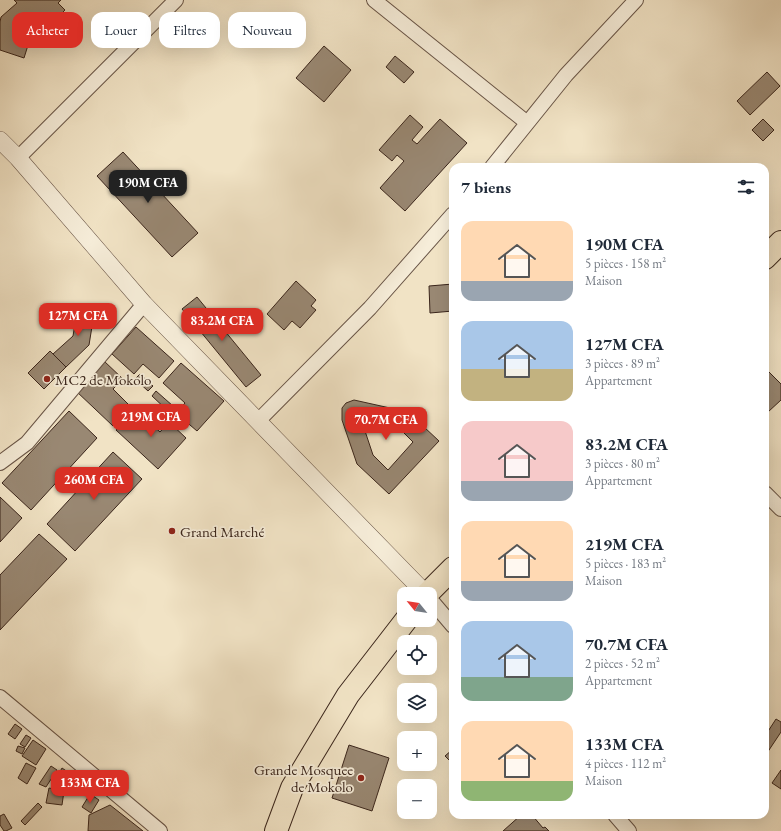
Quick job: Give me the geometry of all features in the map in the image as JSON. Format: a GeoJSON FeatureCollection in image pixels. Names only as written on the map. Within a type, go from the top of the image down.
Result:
{"type":"FeatureCollection","features":[{"type":"Feature","properties":{"kind":"main road"},"geometry":{"type":"LineString","coordinates":[[769,254],[781,242]]}},
{"type":"Feature","properties":{"kind":"main road"},"geometry":{"type":"LineString","coordinates":[[433,587],[449,572]]}},
{"type":"Feature","properties":{"kind":"main road"},"geometry":{"type":"LineString","coordinates":[[276,831],[292,788],[348,695],[401,627]]}},
{"type":"Feature","properties":{"kind":"street"},"geometry":{"type":"LineString","coordinates":[[18,158],[176,0]]}},
{"type":"Feature","properties":{"kind":"street"},"geometry":{"type":"LineString","coordinates":[[374,0],[526,122]]}},
{"type":"Feature","properties":{"kind":"street"},"geometry":{"type":"LineString","coordinates":[[495,163],[526,122],[566,75],[636,0]]}},
{"type":"Feature","properties":{"kind":"street"},"geometry":{"type":"LineString","coordinates":[[0,140],[18,158],[144,304],[419,587]]}},
{"type":"Feature","properties":{"kind":"street"},"geometry":{"type":"LineString","coordinates":[[258,421],[370,308],[449,219]]}},
{"type":"Feature","properties":{"kind":"street"},"geometry":{"type":"LineString","coordinates":[[0,463],[27,443],[144,304]]}},
{"type":"Feature","properties":{"kind":"street"},"geometry":{"type":"LineString","coordinates":[[769,497],[781,509]]}},
{"type":"Feature","properties":{"kind":"street"},"geometry":{"type":"LineString","coordinates":[[437,607],[449,621]]}},
{"type":"Feature","properties":{"kind":"street"},"geometry":{"type":"LineString","coordinates":[[0,697],[160,831]]}},
{"type":"Feature","properties":{"kind":"street"},"geometry":{"type":"LineString","coordinates":[[618,819],[628,831]]}},
{"type":"Feature","properties":{"kind":"building"},"geometry":{"type":"Polygon","coordinates":[[[14,0],[61,0],[58,3],[65,10],[63,12],[12,12],[12,48],[27,48],[24,58],[0,50],[1,17],[17,3],[14,0]]]}},
{"type":"Feature","properties":{"kind":"building"},"geometry":{"type":"Polygon","coordinates":[[[324,46],[351,70],[324,102],[296,78],[324,46]]]}},
{"type":"Feature","properties":{"kind":"building"},"geometry":{"type":"Polygon","coordinates":[[[395,56],[414,72],[404,83],[386,67],[395,56]]]}},
{"type":"Feature","properties":{"kind":"building"},"geometry":{"type":"Polygon","coordinates":[[[767,72],[780,86],[750,115],[737,101],[767,72]]]}},
{"type":"Feature","properties":{"kind":"building"},"geometry":{"type":"Polygon","coordinates":[[[410,115],[423,127],[412,140],[417,144],[440,119],[467,143],[405,211],[380,188],[404,161],[397,155],[392,161],[379,150],[410,115]]]}},
{"type":"Feature","properties":{"kind":"building"},"geometry":{"type":"Polygon","coordinates":[[[763,119],[774,130],[763,141],[752,130],[763,119]]]}},
{"type":"Feature","properties":{"kind":"building"},"geometry":{"type":"Polygon","coordinates":[[[123,152],[198,233],[172,257],[97,176],[123,152]]]}},
{"type":"Feature","properties":{"kind":"building"},"geometry":{"type":"Polygon","coordinates":[[[296,281],[316,300],[311,306],[316,310],[300,328],[292,321],[284,330],[267,314],[296,281]]]}},
{"type":"Feature","properties":{"kind":"building"},"geometry":{"type":"Polygon","coordinates":[[[449,284],[449,311],[430,313],[429,286],[449,284]]]}},
{"type":"Feature","properties":{"kind":"building"},"geometry":{"type":"Polygon","coordinates":[[[197,297],[261,375],[246,387],[182,309],[197,297]]]}},
{"type":"Feature","properties":{"kind":"building"},"geometry":{"type":"Polygon","coordinates":[[[78,306],[95,308],[89,345],[66,367],[53,354],[73,336],[78,306]]]}},
{"type":"Feature","properties":{"kind":"building"},"geometry":{"type":"Polygon","coordinates":[[[136,327],[174,361],[159,378],[143,364],[134,374],[112,354],[136,327]]]}},
{"type":"Feature","properties":{"kind":"building"},"geometry":{"type":"Polygon","coordinates":[[[50,351],[66,367],[44,389],[28,373],[50,351]]]}},
{"type":"Feature","properties":{"kind":"building"},"geometry":{"type":"Polygon","coordinates":[[[104,361],[123,379],[113,389],[131,407],[113,426],[76,391],[104,361]]]}},
{"type":"Feature","properties":{"kind":"building"},"geometry":{"type":"Polygon","coordinates":[[[181,363],[224,401],[197,431],[176,413],[185,403],[163,383],[181,363]]]}},
{"type":"Feature","properties":{"kind":"building"},"geometry":{"type":"Polygon","coordinates":[[[769,372],[781,384],[781,400],[769,411],[769,372]]]}},
{"type":"Feature","properties":{"kind":"building"},"geometry":{"type":"Polygon","coordinates":[[[140,374],[153,386],[148,391],[135,379],[140,374]]]}},
{"type":"Feature","properties":{"kind":"building"},"geometry":{"type":"Polygon","coordinates":[[[156,391],[173,406],[168,411],[152,396],[156,391]]]}},
{"type":"Feature","properties":{"kind":"building"},"geometry":{"type":"Polygon","coordinates":[[[354,400],[408,412],[439,441],[389,494],[357,464],[342,420],[342,408],[346,403],[354,400]],[[365,418],[362,422],[373,455],[388,470],[413,442],[398,427],[365,418]]]}},
{"type":"Feature","properties":{"kind":"building"},"geometry":{"type":"Polygon","coordinates":[[[135,409],[160,432],[169,422],[186,438],[158,469],[116,430],[135,409]]]}},
{"type":"Feature","properties":{"kind":"building"},"geometry":{"type":"Polygon","coordinates":[[[69,411],[97,438],[31,510],[2,483],[69,411]]]}},
{"type":"Feature","properties":{"kind":"building"},"geometry":{"type":"Polygon","coordinates":[[[113,452],[142,479],[75,551],[47,524],[113,452]]]}},
{"type":"Feature","properties":{"kind":"building"},"geometry":{"type":"Polygon","coordinates":[[[0,497],[22,518],[0,542],[0,497]]]}},
{"type":"Feature","properties":{"kind":"building"},"geometry":{"type":"Polygon","coordinates":[[[39,534],[67,559],[0,630],[0,575],[39,534]]]}},
{"type":"Feature","properties":{"kind":"building"},"geometry":{"type":"Polygon","coordinates":[[[776,719],[781,722],[781,732],[769,750],[769,730],[776,719]]]}},
{"type":"Feature","properties":{"kind":"building"},"geometry":{"type":"Polygon","coordinates":[[[15,724],[22,729],[15,739],[8,734],[15,724]]]}},
{"type":"Feature","properties":{"kind":"building"},"geometry":{"type":"Polygon","coordinates":[[[26,735],[31,738],[25,747],[20,744],[26,735]]]}},
{"type":"Feature","properties":{"kind":"building"},"geometry":{"type":"Polygon","coordinates":[[[33,740],[46,749],[36,765],[22,756],[33,740]]]}},
{"type":"Feature","properties":{"kind":"building","name":"Grande Mosquee de Mokolo"},"geometry":{"type":"Polygon","coordinates":[[[349,745],[389,758],[372,811],[332,798],[349,745]]]}},
{"type":"Feature","properties":{"kind":"building"},"geometry":{"type":"Polygon","coordinates":[[[18,746],[25,748],[22,754],[16,751],[18,746]]]}},
{"type":"Feature","properties":{"kind":"building"},"geometry":{"type":"Polygon","coordinates":[[[449,752],[449,760],[445,756],[449,752]]]}},
{"type":"Feature","properties":{"kind":"building"},"geometry":{"type":"Polygon","coordinates":[[[26,763],[36,768],[27,784],[18,778],[26,763]]]}},
{"type":"Feature","properties":{"kind":"building"},"geometry":{"type":"Polygon","coordinates":[[[51,766],[57,770],[46,787],[39,784],[51,766]]]}},
{"type":"Feature","properties":{"kind":"building"},"geometry":{"type":"Polygon","coordinates":[[[62,768],[78,779],[73,787],[57,777],[62,768]]]}},
{"type":"Feature","properties":{"kind":"building"},"geometry":{"type":"Polygon","coordinates":[[[781,770],[781,789],[772,783],[781,770]]]}},
{"type":"Feature","properties":{"kind":"building"},"geometry":{"type":"Polygon","coordinates":[[[49,788],[64,791],[62,805],[46,803],[49,788]]]}},
{"type":"Feature","properties":{"kind":"building"},"geometry":{"type":"Polygon","coordinates":[[[90,794],[99,800],[91,813],[82,807],[90,794]]]}},
{"type":"Feature","properties":{"kind":"building"},"geometry":{"type":"Polygon","coordinates":[[[38,803],[42,807],[25,825],[21,821],[38,803]]]}},
{"type":"Feature","properties":{"kind":"building"},"geometry":{"type":"Polygon","coordinates":[[[110,805],[143,831],[88,831],[89,815],[110,805]]]}},
{"type":"Feature","properties":{"kind":"building"},"geometry":{"type":"Polygon","coordinates":[[[4,814],[12,828],[6,831],[4,831],[0,825],[0,816],[4,814]]]}},
{"type":"Feature","properties":{"kind":"building"},"geometry":{"type":"Polygon","coordinates":[[[516,819],[535,819],[543,828],[545,827],[549,831],[503,831],[516,819]]]}},
{"type":"Feature","properties":{"kind":"place","name":"MC2 de Mokolo"},"geometry":{"type":"Point","coordinates":[47,379]}},
{"type":"Feature","properties":{"kind":"place","name":"Grand Marché"},"geometry":{"type":"Point","coordinates":[172,531]}},
{"type":"Feature","properties":{"kind":"place","name":"Grande Mosquee de Mokolo"},"geometry":{"type":"Point","coordinates":[361,778]}}]}
